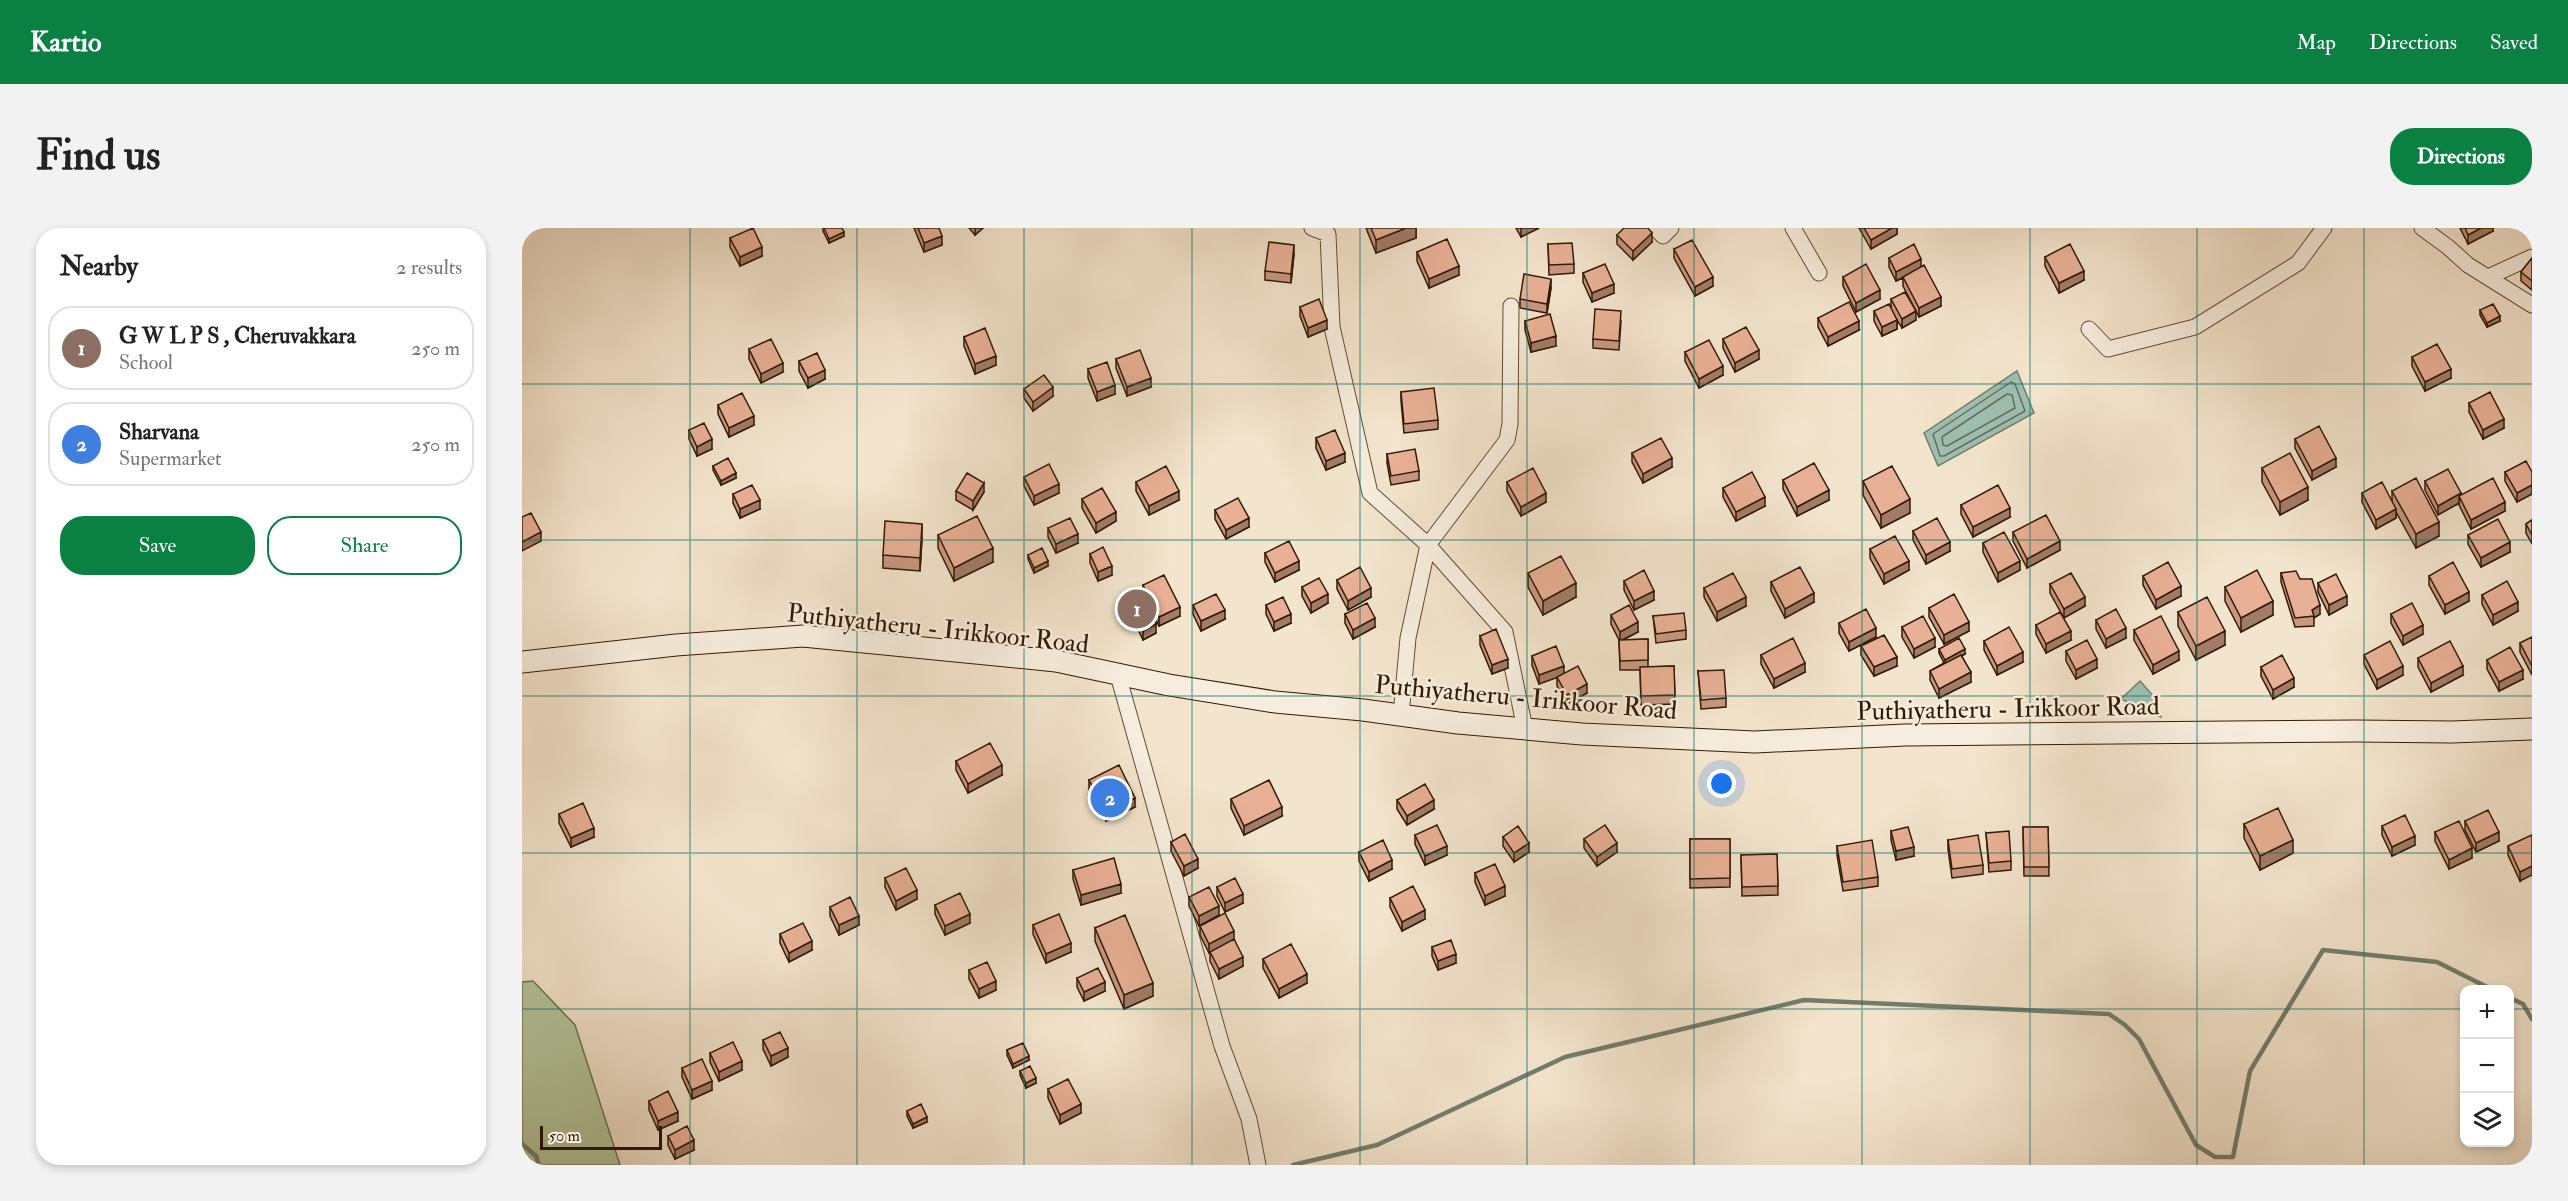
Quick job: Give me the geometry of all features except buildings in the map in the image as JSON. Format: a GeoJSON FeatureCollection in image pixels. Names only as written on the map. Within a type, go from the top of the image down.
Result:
{"type":"FeatureCollection","features":[{"type":"Feature","properties":{"kind":"main road","name":"Puthiyatheru - Irikkoor Road"},"geometry":{"type":"LineString","coordinates":[[522,662],[676,645],[803,636],[1056,661],[1118,675],[1275,702],[1525,729],[1755,742],[1905,735],[2356,730],[2452,732],[2532,729]]}},
{"type":"Feature","properties":{"kind":"street"},"geometry":{"type":"LineString","coordinates":[[1312,228],[1328,234],[1332,327],[1370,493],[1428,545],[1505,632],[1525,729]]}},
{"type":"Feature","properties":{"kind":"street"},"geometry":{"type":"LineString","coordinates":[[1655,228],[1663,236],[1671,228]]}},
{"type":"Feature","properties":{"kind":"street"},"geometry":{"type":"LineString","coordinates":[[1793,228],[1819,273]]}},
{"type":"Feature","properties":{"kind":"street"},"geometry":{"type":"LineString","coordinates":[[2089,329],[2108,349],[2195,327],[2298,263],[2324,228]]}},
{"type":"Feature","properties":{"kind":"street"},"geometry":{"type":"LineString","coordinates":[[2422,228],[2468,265],[2532,305]]}},
{"type":"Feature","properties":{"kind":"street"},"geometry":{"type":"LineString","coordinates":[[2488,277],[2532,257]]}},
{"type":"Feature","properties":{"kind":"street"},"geometry":{"type":"LineString","coordinates":[[1401,715],[1407,638],[1428,545],[1507,440],[1510,424],[1511,306]]}},
{"type":"Feature","properties":{"kind":"street"},"geometry":{"type":"LineString","coordinates":[[1118,675],[1222,1046],[1248,1119],[1258,1165]]}},
{"type":"Feature","properties":{"kind":"shaded area"},"geometry":{"type":"Polygon","coordinates":[[[533,981],[575,1025],[620,1165],[522,1165],[522,982],[533,981]]]}},
{"type":"Feature","properties":{"kind":"water"},"geometry":{"type":"Polygon","coordinates":[[[2017,371],[2034,413],[1938,466],[1924,433],[2017,371]]]}},
{"type":"Feature","properties":{"kind":"water"},"geometry":{"type":"Polygon","coordinates":[[[2140,681],[2156,699],[2161,717],[2121,699],[2140,681]]]}},
{"type":"Feature","properties":{"kind":"waterway"},"geometry":{"type":"LineString","coordinates":[[1293,1165],[1377,1145],[1565,1057],[1804,1000],[2109,1014],[2139,1039],[2196,1145],[2215,1157],[2233,1157],[2250,1071],[2323,950],[2437,962],[2483,985]]}},
{"type":"Feature","properties":{"kind":"waterway"},"geometry":{"type":"LineString","coordinates":[[2514,1000],[2523,1004],[2532,1019]]}},
{"type":"Feature","properties":{"kind":"waterway"},"geometry":{"type":"LineString","coordinates":[[522,1144],[536,1156],[539,1165]]}},
{"type":"Feature","properties":{"kind":"place","name":"G W L P S , Cheruvakkara"},"geometry":{"type":"Point","coordinates":[1137,609]}},
{"type":"Feature","properties":{"kind":"place","name":"Sharvana"},"geometry":{"type":"Point","coordinates":[1110,798]}}]}
